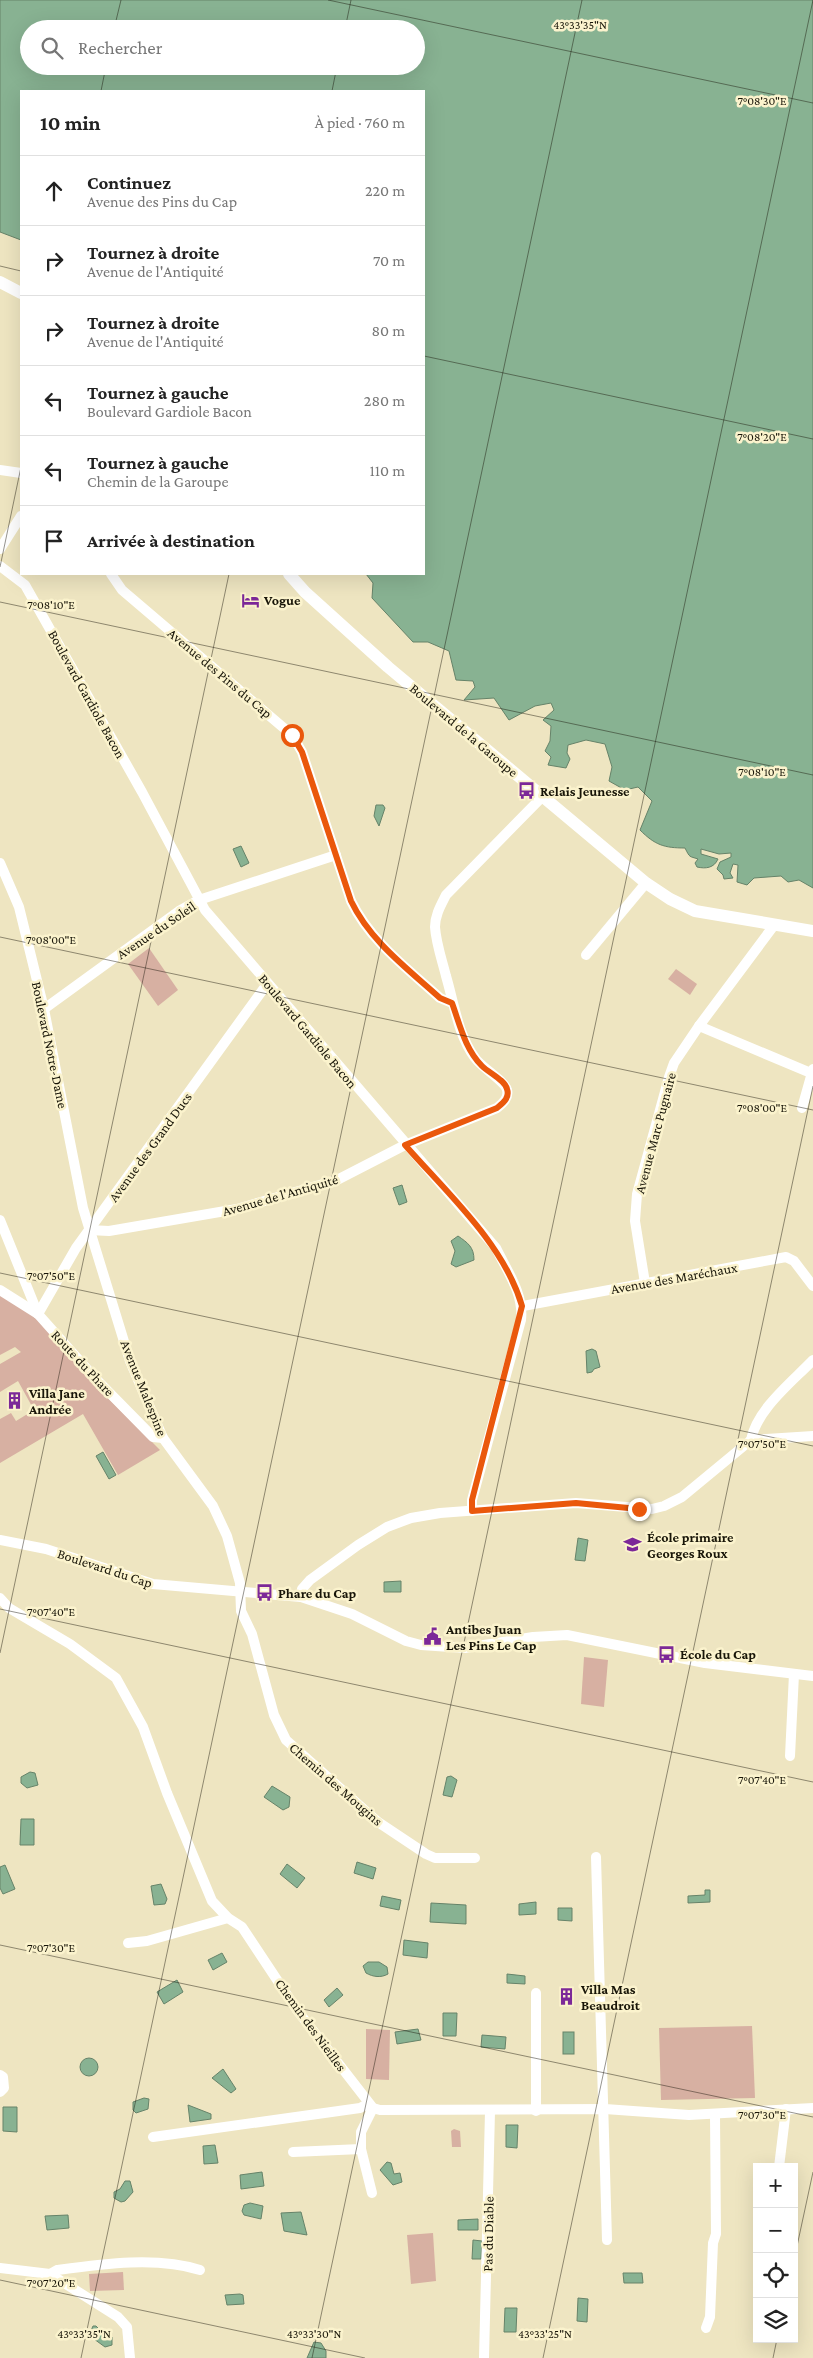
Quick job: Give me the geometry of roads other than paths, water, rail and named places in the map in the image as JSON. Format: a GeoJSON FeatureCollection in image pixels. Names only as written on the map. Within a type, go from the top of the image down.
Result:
{"type":"FeatureCollection","features":[{"type":"Feature","properties":{"kind":"street"},"geometry":{"type":"LineString","coordinates":[[0,282],[20,292]]}},
{"type":"Feature","properties":{"kind":"street"},"geometry":{"type":"LineString","coordinates":[[0,470],[20,473]]}},
{"type":"Feature","properties":{"kind":"street"},"geometry":{"type":"LineString","coordinates":[[0,549],[20,518]]}},
{"type":"Feature","properties":{"kind":"street","name":"Boulevard Gardiole Bacon"},"geometry":{"type":"LineString","coordinates":[[0,566],[25,585],[142,792],[199,900],[267,984],[496,1248],[519,1295],[522,1306]]}},
{"type":"Feature","properties":{"kind":"street","name":"Avenue des Pins du Cap"},"geometry":{"type":"LineString","coordinates":[[112,575],[122,590],[292,735],[302,752],[351,901],[358,916],[372,936],[440,998],[452,1003]]}},
{"type":"Feature","properties":{"kind":"street","name":"Boulevard de la Garoupe"},"geometry":{"type":"LineString","coordinates":[[290,575],[305,592],[388,666],[646,883],[670,899],[695,911],[813,931]]}},
{"type":"Feature","properties":{"kind":"street","name":"Avenue de l'Antiquité"},"geometry":{"type":"LineString","coordinates":[[89,1230],[109,1231],[237,1209],[337,1180],[405,1145],[497,1108],[506,1100],[508,1092],[505,1084],[490,1074],[476,1060],[466,1044],[452,1003],[435,926],[438,911],[446,895],[543,796]]}},
{"type":"Feature","properties":{"kind":"street","name":"Avenue du Soleil"},"geometry":{"type":"LineString","coordinates":[[44,1009],[179,911],[199,900],[336,855]]}},
{"type":"Feature","properties":{"kind":"street","name":"Boulevard Notre-Dame"},"geometry":{"type":"LineString","coordinates":[[0,863],[19,907],[44,1009],[89,1230]]}},
{"type":"Feature","properties":{"kind":"street"},"geometry":{"type":"LineString","coordinates":[[586,955],[646,883]]}},
{"type":"Feature","properties":{"kind":"street","name":"Avenue Marc Pugnaire"},"geometry":{"type":"LineString","coordinates":[[646,1284],[635,1221],[637,1194],[674,1063],[699,1026],[775,924]]}},
{"type":"Feature","properties":{"kind":"street","name":"Avenue des Grand Ducs"},"geometry":{"type":"LineString","coordinates":[[38,1314],[76,1248],[267,984]]}},
{"type":"Feature","properties":{"kind":"street"},"geometry":{"type":"LineString","coordinates":[[699,1026],[813,1072],[802,1108]]}},
{"type":"Feature","properties":{"kind":"street"},"geometry":{"type":"LineString","coordinates":[[0,1220],[38,1314]]}},
{"type":"Feature","properties":{"kind":"street","name":"Avenue Malespine"},"geometry":{"type":"LineString","coordinates":[[89,1230],[130,1361],[163,1438],[212,1506],[227,1536],[240,1583],[240,1591]]}},
{"type":"Feature","properties":{"kind":"street","name":"Avenue des Maréchaux"},"geometry":{"type":"LineString","coordinates":[[522,1306],[786,1258],[794,1261],[813,1286]]}},
{"type":"Feature","properties":{"kind":"street","name":"Route du Phare"},"geometry":{"type":"LineString","coordinates":[[0,1290],[38,1314],[95,1378],[153,1437],[163,1438]]}},
{"type":"Feature","properties":{"kind":"street"},"geometry":{"type":"LineString","coordinates":[[472,1511],[472,1500],[522,1306]]}},
{"type":"Feature","properties":{"kind":"street"},"geometry":{"type":"LineString","coordinates":[[751,1440],[753,1427],[770,1405],[813,1360]]}},
{"type":"Feature","properties":{"kind":"street"},"geometry":{"type":"LineString","coordinates":[[301,1597],[302,1589],[310,1580],[358,1545],[387,1527],[411,1518],[440,1513],[576,1503],[639,1509],[664,1506],[682,1496],[751,1440],[813,1436]]}},
{"type":"Feature","properties":{"kind":"street","name":"Boulevard du Cap"},"geometry":{"type":"LineString","coordinates":[[0,1540],[46,1549],[153,1584],[301,1597],[352,1614],[406,1641],[421,1645],[464,1648],[554,1635],[567,1635],[705,1662],[813,1676]]}},
{"type":"Feature","properties":{"kind":"street","name":"Chemin des Mougins"},"geometry":{"type":"LineString","coordinates":[[240,1591],[241,1611],[252,1634],[274,1715],[286,1740],[378,1822],[426,1854],[435,1858],[475,1858]]}},
{"type":"Feature","properties":{"kind":"street","name":"Chemin des Nieilles"},"geometry":{"type":"LineString","coordinates":[[0,1598],[9,1608],[70,1644],[116,1678],[143,1727],[167,1793],[212,1901],[228,1918],[242,1927],[297,2010],[371,2106]]}},
{"type":"Feature","properties":{"kind":"street"},"geometry":{"type":"LineString","coordinates":[[790,1756],[794,1674]]}},
{"type":"Feature","properties":{"kind":"street"},"geometry":{"type":"LineString","coordinates":[[596,1857],[605,2109],[607,2240]]}},
{"type":"Feature","properties":{"kind":"street"},"geometry":{"type":"LineString","coordinates":[[128,1943],[147,1941],[228,1918]]}},
{"type":"Feature","properties":{"kind":"street"},"geometry":{"type":"LineString","coordinates":[[536,1993],[536,2111]]}},
{"type":"Feature","properties":{"kind":"street"},"geometry":{"type":"LineString","coordinates":[[0,2075],[3,2077],[4,2088],[0,2092]]}},
{"type":"Feature","properties":{"kind":"street"},"geometry":{"type":"LineString","coordinates":[[371,2106],[361,2132],[360,2149],[372,2192]]}},
{"type":"Feature","properties":{"kind":"street"},"geometry":{"type":"LineString","coordinates":[[153,2137],[371,2106],[380,2110],[536,2111],[605,2109],[689,2115],[813,2108]]}},
{"type":"Feature","properties":{"kind":"street"},"geometry":{"type":"LineString","coordinates":[[779,2163],[786,2109]]}},
{"type":"Feature","properties":{"kind":"street","name":"Pas du Diable"},"geometry":{"type":"LineString","coordinates":[[484,2356],[490,2111]]}},
{"type":"Feature","properties":{"kind":"street"},"geometry":{"type":"LineString","coordinates":[[706,2328],[710,2317],[713,2243],[716,2234],[715,2115]]}},
{"type":"Feature","properties":{"kind":"street"},"geometry":{"type":"LineString","coordinates":[[293,2152],[360,2149]]}},
{"type":"Feature","properties":{"kind":"street"},"geometry":{"type":"LineString","coordinates":[[50,2274],[57,2270],[127,2263],[187,2266],[200,2270]]}},
{"type":"Feature","properties":{"kind":"street"},"geometry":{"type":"LineString","coordinates":[[0,2268],[50,2274],[123,2322],[128,2327],[130,2358]]}},
{"type":"Feature","properties":{"kind":"place","name":"Vogue"},"geometry":{"type":"Point","coordinates":[250,600]}},
{"type":"Feature","properties":{"kind":"place","name":"Relais Jeunesse"},"geometry":{"type":"Point","coordinates":[526,791]}},
{"type":"Feature","properties":{"kind":"place","name":"Villa Jane Andrée"},"geometry":{"type":"Point","coordinates":[15,1401]}},
{"type":"Feature","properties":{"kind":"place","name":"École primaire Georges Roux"},"geometry":{"type":"Point","coordinates":[633,1545]}},
{"type":"Feature","properties":{"kind":"place","name":"Phare du Cap"},"geometry":{"type":"Point","coordinates":[264,1593]}},
{"type":"Feature","properties":{"kind":"place","name":"Antibes Juan Les Pins Le Cap"},"geometry":{"type":"Point","coordinates":[432,1637]}},
{"type":"Feature","properties":{"kind":"place","name":"École du Cap"},"geometry":{"type":"Point","coordinates":[666,1654]}},
{"type":"Feature","properties":{"kind":"place","name":"Villa Mas Beaudroit"},"geometry":{"type":"Point","coordinates":[567,1997]}}]}
